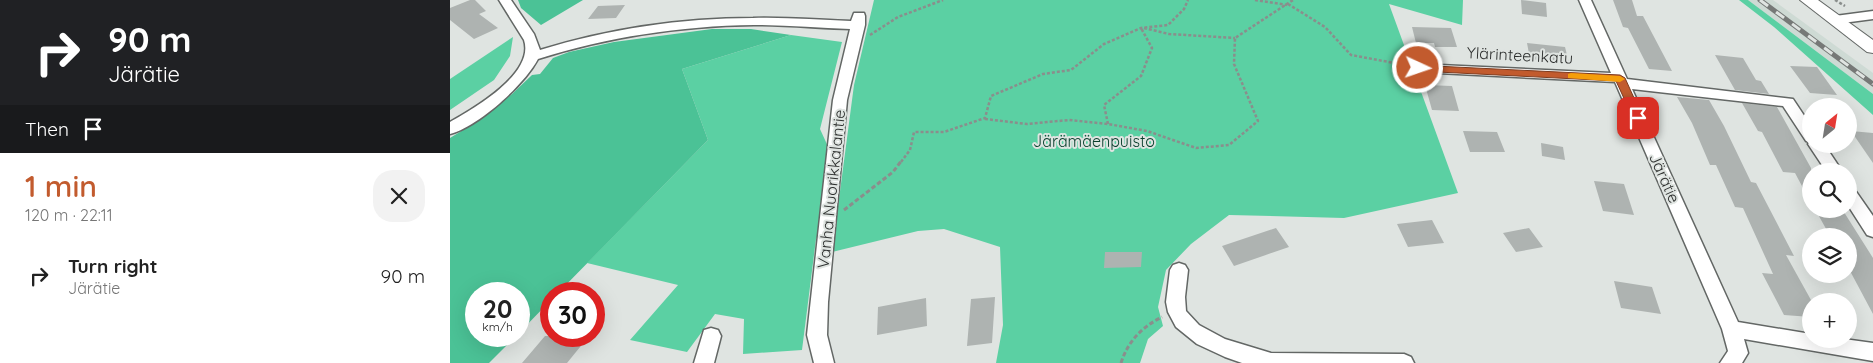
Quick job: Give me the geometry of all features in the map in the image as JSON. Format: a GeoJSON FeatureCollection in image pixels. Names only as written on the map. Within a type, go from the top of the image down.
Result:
{"type":"FeatureCollection","features":[{"type":"Feature","properties":{"kind":"main road"},"geometry":{"type":"LineString","coordinates":[[1808,0],[1873,48]]}},
{"type":"Feature","properties":{"kind":"street"},"geometry":{"type":"LineString","coordinates":[[450,129],[498,97],[512,85],[523,72],[531,57],[533,50],[528,32],[505,0]]}},
{"type":"Feature","properties":{"kind":"street","name":"Järätie"},"geometry":{"type":"LineString","coordinates":[[1585,0],[1732,329],[1738,353],[1730,363]]}},
{"type":"Feature","properties":{"kind":"street"},"geometry":{"type":"LineString","coordinates":[[1835,20],[1873,15]]}},
{"type":"Feature","properties":{"kind":"street","name":"Vanha Nuorikkalantie"},"geometry":{"type":"LineString","coordinates":[[531,57],[595,39],[690,24],[738,21],[859,20],[840,100],[819,302],[817,335],[824,363]]}},
{"type":"Feature","properties":{"kind":"street","name":"Ylärinteenkatu"},"geometry":{"type":"LineString","coordinates":[[1418,68],[1621,80],[1788,102],[1802,123]]}},
{"type":"Feature","properties":{"kind":"street"},"geometry":{"type":"LineString","coordinates":[[1857,206],[1873,230]]}},
{"type":"Feature","properties":{"kind":"street"},"geometry":{"type":"LineString","coordinates":[[1180,270],[1176,310],[1181,322],[1194,332],[1232,352],[1271,362],[1404,363]]}},
{"type":"Feature","properties":{"kind":"street"},"geometry":{"type":"LineString","coordinates":[[1732,329],[1873,352]]}},
{"type":"Feature","properties":{"kind":"street"},"geometry":{"type":"LineString","coordinates":[[704,363],[711,336]]}},
{"type":"Feature","properties":{"kind":"path"},"geometry":{"type":"LineString","coordinates":[[854,46],[898,17],[943,0]]}},
{"type":"Feature","properties":{"kind":"path"},"geometry":{"type":"LineString","coordinates":[[985,118],[991,96],[1043,74],[1071,70],[1104,44],[1140,28],[1168,25],[1184,9],[1188,0]]}},
{"type":"Feature","properties":{"kind":"path"},"geometry":{"type":"LineString","coordinates":[[1255,0],[1288,4],[1325,27],[1351,55],[1418,68]]}},
{"type":"Feature","properties":{"kind":"path"},"geometry":{"type":"LineString","coordinates":[[1140,28],[1169,34],[1235,38],[1293,0]]}},
{"type":"Feature","properties":{"kind":"path"},"geometry":{"type":"LineString","coordinates":[[1108,124],[1104,105],[1141,76],[1152,48],[1140,28]]}},
{"type":"Feature","properties":{"kind":"path"},"geometry":{"type":"LineString","coordinates":[[828,223],[893,172],[910,150],[914,132],[944,132],[985,118],[1027,124],[1070,120],[1108,124],[1147,131],[1196,148],[1230,145],[1258,120],[1234,64],[1235,38]]}},
{"type":"Feature","properties":{"kind":"path"},"geometry":{"type":"LineString","coordinates":[[1121,363],[1129,344],[1147,324],[1176,310]]}},
{"type":"Feature","properties":{"kind":"shaded area"},"geometry":{"type":"Polygon","coordinates":[[[1748,0],[1773,0],[1873,73],[1873,94],[1748,0]]]}},
{"type":"Feature","properties":{"kind":"green space"},"geometry":{"type":"Polygon","coordinates":[[[518,0],[583,0],[541,25],[521,8],[518,0]]]}},
{"type":"Feature","properties":{"kind":"green space","name":"Järämäenpuisto"},"geometry":{"type":"Polygon","coordinates":[[[874,0],[1463,0],[1462,25],[1389,4],[1458,193],[1344,218],[1229,215],[1191,244],[1166,270],[1158,307],[1163,326],[1148,339],[1140,363],[996,363],[1003,325],[1000,247],[944,229],[918,231],[832,252],[854,85],[874,0]]]}},
{"type":"Feature","properties":{"kind":"green space"},"geometry":{"type":"Polygon","coordinates":[[[1739,0],[1748,0],[1873,94],[1873,115],[1858,102],[1858,98],[1854,98],[1774,27],[1739,0]]]}},
{"type":"Feature","properties":{"kind":"green space"},"geometry":{"type":"Polygon","coordinates":[[[712,29],[751,29],[791,35],[682,69],[708,140],[569,282],[540,282],[540,311],[530,322],[530,282],[465,282],[465,347],[505,347],[489,363],[450,363],[450,138],[512,94],[532,75],[540,74],[553,58],[569,52],[614,42],[712,29]]]}},
{"type":"Feature","properties":{"kind":"green space"},"geometry":{"type":"Polygon","coordinates":[[[791,35],[842,42],[820,129],[836,164],[822,228],[816,239],[802,350],[743,354],[744,319],[715,314],[687,352],[630,340],[678,285],[587,263],[708,140],[682,69],[791,35]]]}},
{"type":"Feature","properties":{"kind":"green space"},"geometry":{"type":"Polygon","coordinates":[[[513,37],[510,56],[494,80],[450,110],[450,79],[513,37]]]}},
{"type":"Feature","properties":{"kind":"building"},"geometry":{"type":"Polygon","coordinates":[[[470,0],[475,0],[486,11],[479,14],[498,28],[474,39],[450,20],[450,8],[470,0]]]}},
{"type":"Feature","properties":{"kind":"building"},"geometry":{"type":"Polygon","coordinates":[[[1521,0],[1546,3],[1547,17],[1522,14],[1521,0]]]}},
{"type":"Feature","properties":{"kind":"building"},"geometry":{"type":"Polygon","coordinates":[[[1613,0],[1632,0],[1637,16],[1643,16],[1672,71],[1649,69],[1628,28],[1623,27],[1613,0]]]}},
{"type":"Feature","properties":{"kind":"building"},"geometry":{"type":"Polygon","coordinates":[[[625,5],[616,18],[588,19],[598,6],[625,5]]]}},
{"type":"Feature","properties":{"kind":"building"},"geometry":{"type":"Polygon","coordinates":[[[1412,27],[1451,28],[1457,47],[1435,47],[1434,43],[1416,43],[1412,27]]]}},
{"type":"Feature","properties":{"kind":"building"},"geometry":{"type":"Polygon","coordinates":[[[1527,43],[1565,47],[1569,63],[1530,59],[1527,43]]]}},
{"type":"Feature","properties":{"kind":"building"},"geometry":{"type":"Polygon","coordinates":[[[1715,55],[1743,58],[1756,80],[1761,81],[1769,94],[1735,90],[1715,55]]]}},
{"type":"Feature","properties":{"kind":"building"},"geometry":{"type":"Polygon","coordinates":[[[1790,66],[1817,67],[1837,95],[1810,93],[1790,66]]]}},
{"type":"Feature","properties":{"kind":"building"},"geometry":{"type":"Polygon","coordinates":[[[1425,85],[1452,86],[1459,111],[1432,110],[1425,85]]]}},
{"type":"Feature","properties":{"kind":"building"},"geometry":{"type":"Polygon","coordinates":[[[1677,97],[1709,100],[1724,126],[1751,182],[1756,183],[1794,256],[1786,255],[1807,293],[1802,293],[1802,316],[1784,315],[1762,273],[1773,274],[1743,208],[1735,207],[1716,165],[1710,165],[1692,123],[1677,97]]]}},
{"type":"Feature","properties":{"kind":"building"},"geometry":{"type":"Polygon","coordinates":[[[1742,103],[1777,107],[1808,163],[1802,163],[1802,186],[1795,173],[1783,172],[1762,132],[1758,131],[1742,103]]]}},
{"type":"Feature","properties":{"kind":"building"},"geometry":{"type":"Polygon","coordinates":[[[1463,131],[1497,132],[1505,152],[1470,152],[1463,131]]]}},
{"type":"Feature","properties":{"kind":"building"},"geometry":{"type":"Polygon","coordinates":[[[1858,132],[1873,133],[1873,163],[1858,141],[1858,132]]]}},
{"type":"Feature","properties":{"kind":"building"},"geometry":{"type":"Polygon","coordinates":[[[1541,143],[1563,147],[1565,160],[1542,156],[1541,143]]]}},
{"type":"Feature","properties":{"kind":"building"},"geometry":{"type":"Polygon","coordinates":[[[1594,181],[1624,184],[1634,215],[1603,211],[1594,181]]]}},
{"type":"Feature","properties":{"kind":"building"},"geometry":{"type":"Polygon","coordinates":[[[1820,218],[1848,218],[1854,228],[1826,228],[1820,218]]]}},
{"type":"Feature","properties":{"kind":"building"},"geometry":{"type":"Polygon","coordinates":[[[1432,220],[1444,243],[1408,247],[1397,224],[1432,220]]]}},
{"type":"Feature","properties":{"kind":"building"},"geometry":{"type":"Polygon","coordinates":[[[1276,228],[1289,247],[1234,266],[1222,246],[1276,228]]]}},
{"type":"Feature","properties":{"kind":"building"},"geometry":{"type":"Polygon","coordinates":[[[1529,228],[1543,247],[1516,252],[1503,233],[1529,228]]]}},
{"type":"Feature","properties":{"kind":"building"},"geometry":{"type":"Polygon","coordinates":[[[1857,233],[1873,258],[1873,314],[1856,283],[1857,233]]]}},
{"type":"Feature","properties":{"kind":"building"},"geometry":{"type":"Polygon","coordinates":[[[1105,252],[1142,252],[1141,267],[1104,268],[1105,252]]]}},
{"type":"Feature","properties":{"kind":"building"},"geometry":{"type":"Polygon","coordinates":[[[1614,281],[1652,287],[1661,314],[1621,308],[1614,281]]]}},
{"type":"Feature","properties":{"kind":"building"},"geometry":{"type":"Polygon","coordinates":[[[995,297],[992,343],[967,346],[971,299],[995,297]]]}},
{"type":"Feature","properties":{"kind":"building"},"geometry":{"type":"Polygon","coordinates":[[[926,298],[927,326],[877,335],[878,307],[926,298]]]}},
{"type":"Feature","properties":{"kind":"building"},"geometry":{"type":"Polygon","coordinates":[[[540,342],[540,347],[580,347],[567,363],[522,363],[540,342]]]}},
{"type":"Feature","properties":{"kind":"railway"},"geometry":{"type":"LineString","coordinates":[[1760,0],[1873,84]]}},
{"type":"Feature","properties":{"kind":"slow traffic"},"geometry":{"type":"LineString","coordinates":[[1571,76],[1620,79]]}},
{"type":"Feature","properties":{"kind":"route"},"geometry":{"type":"LineString","coordinates":[[1418,68],[1620,78],[1638,118]]}}]}
